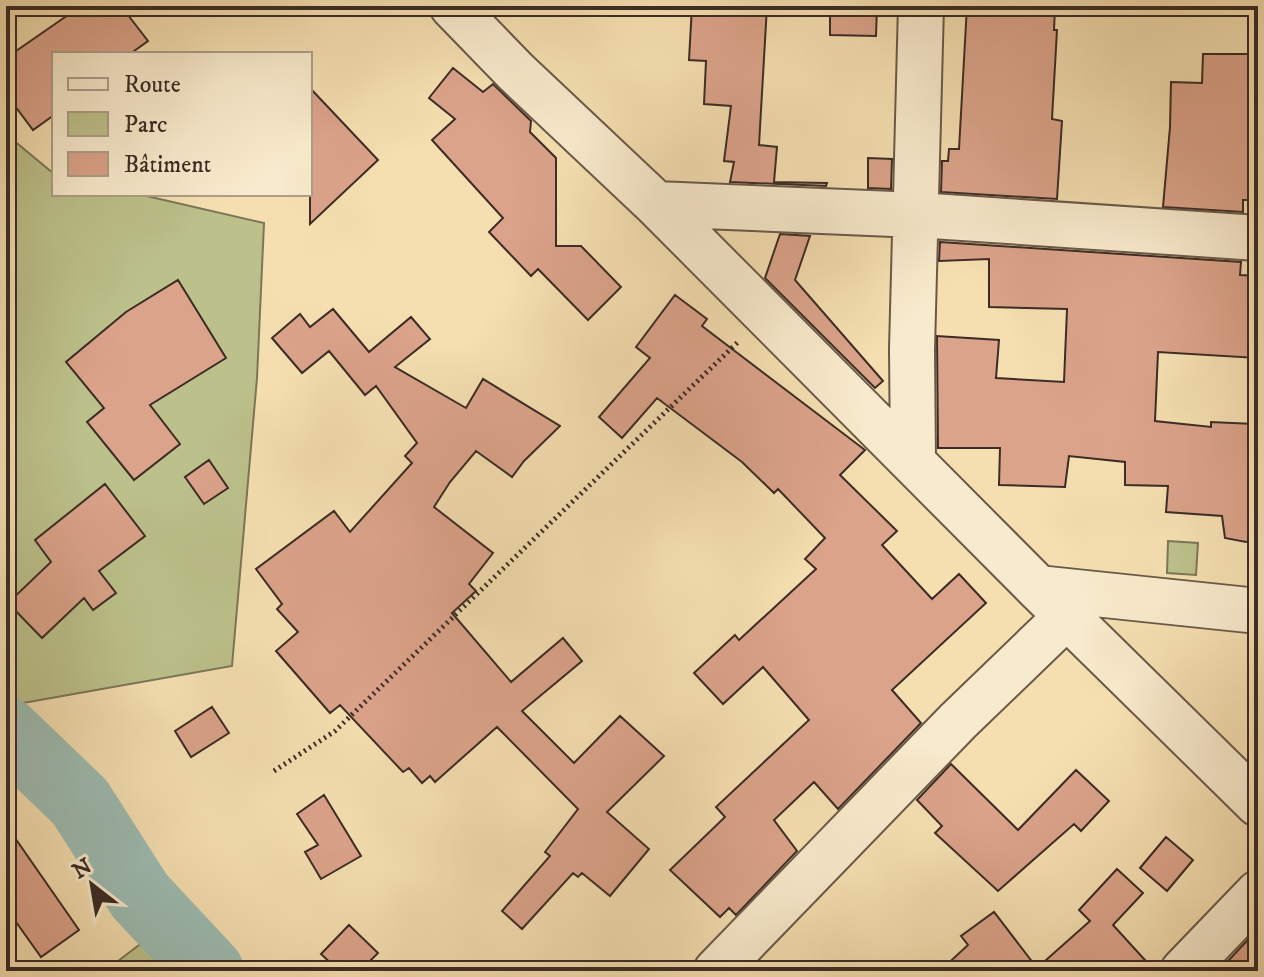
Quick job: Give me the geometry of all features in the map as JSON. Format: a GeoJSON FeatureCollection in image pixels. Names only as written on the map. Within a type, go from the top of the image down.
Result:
{"type":"FeatureCollection","features":[{"type":"Feature","properties":{"kind":"street"},"geometry":{"type":"LineString","coordinates":[[452,6],[516,72],[656,204],[1258,804]]}},
{"type":"Feature","properties":{"kind":"street"},"geometry":{"type":"LineString","coordinates":[[913,461],[912,349],[921,6]]}},
{"type":"Feature","properties":{"kind":"street"},"geometry":{"type":"LineString","coordinates":[[656,204],[917,215],[1258,238]]}},
{"type":"Feature","properties":{"kind":"street"},"geometry":{"type":"LineString","coordinates":[[1052,602],[1258,611]]}},
{"type":"Feature","properties":{"kind":"street"},"geometry":{"type":"LineString","coordinates":[[716,971],[958,721],[1052,602]]}},
{"type":"Feature","properties":{"kind":"street"},"geometry":{"type":"LineString","coordinates":[[1183,971],[1258,893]]}},
{"type":"Feature","properties":{"kind":"path"},"geometry":{"type":"LineString","coordinates":[[274,771],[335,731],[766,316]]}},
{"type":"Feature","properties":{"kind":"green space"},"geometry":{"type":"Polygon","coordinates":[[[6,134],[52,172],[52,196],[147,196],[264,223],[257,378],[232,666],[6,706],[6,134]]]}},
{"type":"Feature","properties":{"kind":"green space"},"geometry":{"type":"Polygon","coordinates":[[[1168,541],[1198,543],[1196,575],[1167,573],[1168,541]]]}},
{"type":"Feature","properties":{"kind":"green space"},"geometry":{"type":"Polygon","coordinates":[[[152,935],[187,971],[105,971],[152,935]]]}},
{"type":"Feature","properties":{"kind":"building"},"geometry":{"type":"Polygon","coordinates":[[[81,6],[121,6],[148,41],[133,52],[52,52],[52,116],[33,130],[6,94],[6,58],[81,6]]]}},
{"type":"Feature","properties":{"kind":"building"},"geometry":{"type":"Polygon","coordinates":[[[692,6],[767,6],[759,145],[777,147],[774,182],[827,183],[826,186],[730,182],[734,162],[724,161],[731,106],[704,104],[706,61],[689,60],[692,6]]]}},
{"type":"Feature","properties":{"kind":"building"},"geometry":{"type":"Polygon","coordinates":[[[830,6],[877,6],[876,36],[830,35],[830,6]]]}},
{"type":"Feature","properties":{"kind":"building"},"geometry":{"type":"Polygon","coordinates":[[[967,6],[1055,8],[1054,30],[1057,30],[1052,119],[1062,121],[1057,199],[941,192],[942,161],[948,161],[949,149],[959,149],[967,6]]]}},
{"type":"Feature","properties":{"kind":"building"},"geometry":{"type":"Polygon","coordinates":[[[1203,54],[1258,54],[1258,185],[1251,185],[1251,200],[1243,200],[1243,212],[1163,207],[1171,82],[1202,83],[1203,54]]]}},
{"type":"Feature","properties":{"kind":"building"},"geometry":{"type":"Polygon","coordinates":[[[453,68],[483,92],[493,84],[531,121],[530,132],[556,158],[556,246],[581,246],[621,287],[588,320],[538,269],[531,276],[489,232],[503,218],[432,140],[455,119],[429,98],[453,68]]]}},
{"type":"Feature","properties":{"kind":"building"},"geometry":{"type":"Polygon","coordinates":[[[312,90],[378,160],[310,224],[312,196],[312,90]]]}},
{"type":"Feature","properties":{"kind":"building"},"geometry":{"type":"Polygon","coordinates":[[[868,158],[892,159],[891,189],[868,188],[868,158]]]}},
{"type":"Feature","properties":{"kind":"building"},"geometry":{"type":"Polygon","coordinates":[[[780,234],[810,236],[795,280],[883,381],[875,388],[765,278],[780,234]]]}},
{"type":"Feature","properties":{"kind":"building"},"geometry":{"type":"Polygon","coordinates":[[[940,242],[1241,262],[1240,275],[1258,276],[1257,358],[1158,352],[1155,421],[1211,427],[1211,422],[1254,424],[1254,434],[1258,434],[1258,535],[1246,542],[1225,538],[1222,516],[1166,512],[1168,486],[1125,485],[1125,462],[1069,456],[1065,487],[999,485],[1000,448],[938,448],[937,336],[999,340],[996,378],[1064,382],[1067,309],[989,307],[989,259],[939,261],[940,242]]]}},
{"type":"Feature","properties":{"kind":"building"},"geometry":{"type":"Polygon","coordinates":[[[178,280],[226,358],[150,405],[180,444],[134,480],[87,422],[104,408],[66,362],[126,312],[178,280]]]}},
{"type":"Feature","properties":{"kind":"building"},"geometry":{"type":"Polygon","coordinates":[[[675,295],[707,319],[702,326],[865,450],[840,475],[897,531],[882,545],[932,599],[959,574],[986,603],[892,690],[921,723],[838,809],[814,782],[774,820],[797,851],[736,915],[729,908],[720,917],[670,870],[725,817],[716,807],[809,720],[763,667],[723,704],[694,673],[735,635],[739,640],[816,569],[805,559],[825,538],[778,489],[774,493],[742,462],[657,398],[622,438],[599,417],[650,358],[636,347],[675,295]]]}},
{"type":"Feature","properties":{"kind":"building"},"geometry":{"type":"Polygon","coordinates":[[[333,309],[369,352],[411,317],[430,339],[395,367],[466,408],[483,379],[560,426],[512,477],[476,451],[434,507],[493,553],[469,584],[476,591],[452,613],[511,682],[563,638],[582,661],[522,711],[574,763],[620,716],[664,756],[607,812],[649,849],[610,896],[582,873],[578,877],[573,873],[522,929],[502,911],[550,856],[545,852],[578,809],[497,727],[435,782],[430,776],[422,783],[409,768],[403,772],[340,705],[330,713],[276,651],[298,632],[277,609],[282,604],[256,569],[334,511],[350,532],[412,463],[405,456],[417,443],[376,386],[365,395],[329,351],[302,373],[272,338],[300,314],[310,327],[333,309]]]}},
{"type":"Feature","properties":{"kind":"building"},"geometry":{"type":"Polygon","coordinates":[[[209,460],[228,488],[204,504],[185,477],[209,460]]]}},
{"type":"Feature","properties":{"kind":"building"},"geometry":{"type":"Polygon","coordinates":[[[105,484],[145,536],[99,571],[116,593],[93,610],[84,598],[42,638],[8,603],[51,562],[35,540],[105,484]]]}},
{"type":"Feature","properties":{"kind":"building"},"geometry":{"type":"Polygon","coordinates":[[[212,707],[229,733],[191,757],[175,731],[212,707]]]}},
{"type":"Feature","properties":{"kind":"building"},"geometry":{"type":"Polygon","coordinates":[[[951,764],[1018,830],[1076,770],[1109,801],[1081,831],[1074,824],[998,891],[935,833],[942,826],[917,800],[951,764]]]}},
{"type":"Feature","properties":{"kind":"building"},"geometry":{"type":"Polygon","coordinates":[[[324,795],[361,856],[321,879],[305,852],[318,845],[297,814],[324,795]]]}},
{"type":"Feature","properties":{"kind":"building"},"geometry":{"type":"Polygon","coordinates":[[[6,825],[79,930],[41,957],[6,908],[6,825]]]}},
{"type":"Feature","properties":{"kind":"building"},"geometry":{"type":"Polygon","coordinates":[[[1166,837],[1193,860],[1167,891],[1140,868],[1166,837]]]}},
{"type":"Feature","properties":{"kind":"building"},"geometry":{"type":"Polygon","coordinates":[[[1117,869],[1143,893],[1113,925],[1155,971],[940,971],[968,945],[961,936],[994,912],[1037,968],[1090,921],[1079,910],[1117,869]]]}},
{"type":"Feature","properties":{"kind":"building"},"geometry":{"type":"Polygon","coordinates":[[[349,925],[378,953],[360,971],[339,971],[321,954],[349,925]]]}},
{"type":"Feature","properties":{"kind":"building"},"geometry":{"type":"Polygon","coordinates":[[[1258,929],[1258,971],[1238,971],[1228,961],[1258,929]]]}},
{"type":"Feature","properties":{"kind":"waterway"},"geometry":{"type":"LineString","coordinates":[[6,731],[80,802],[140,896],[210,971]]}}]}
